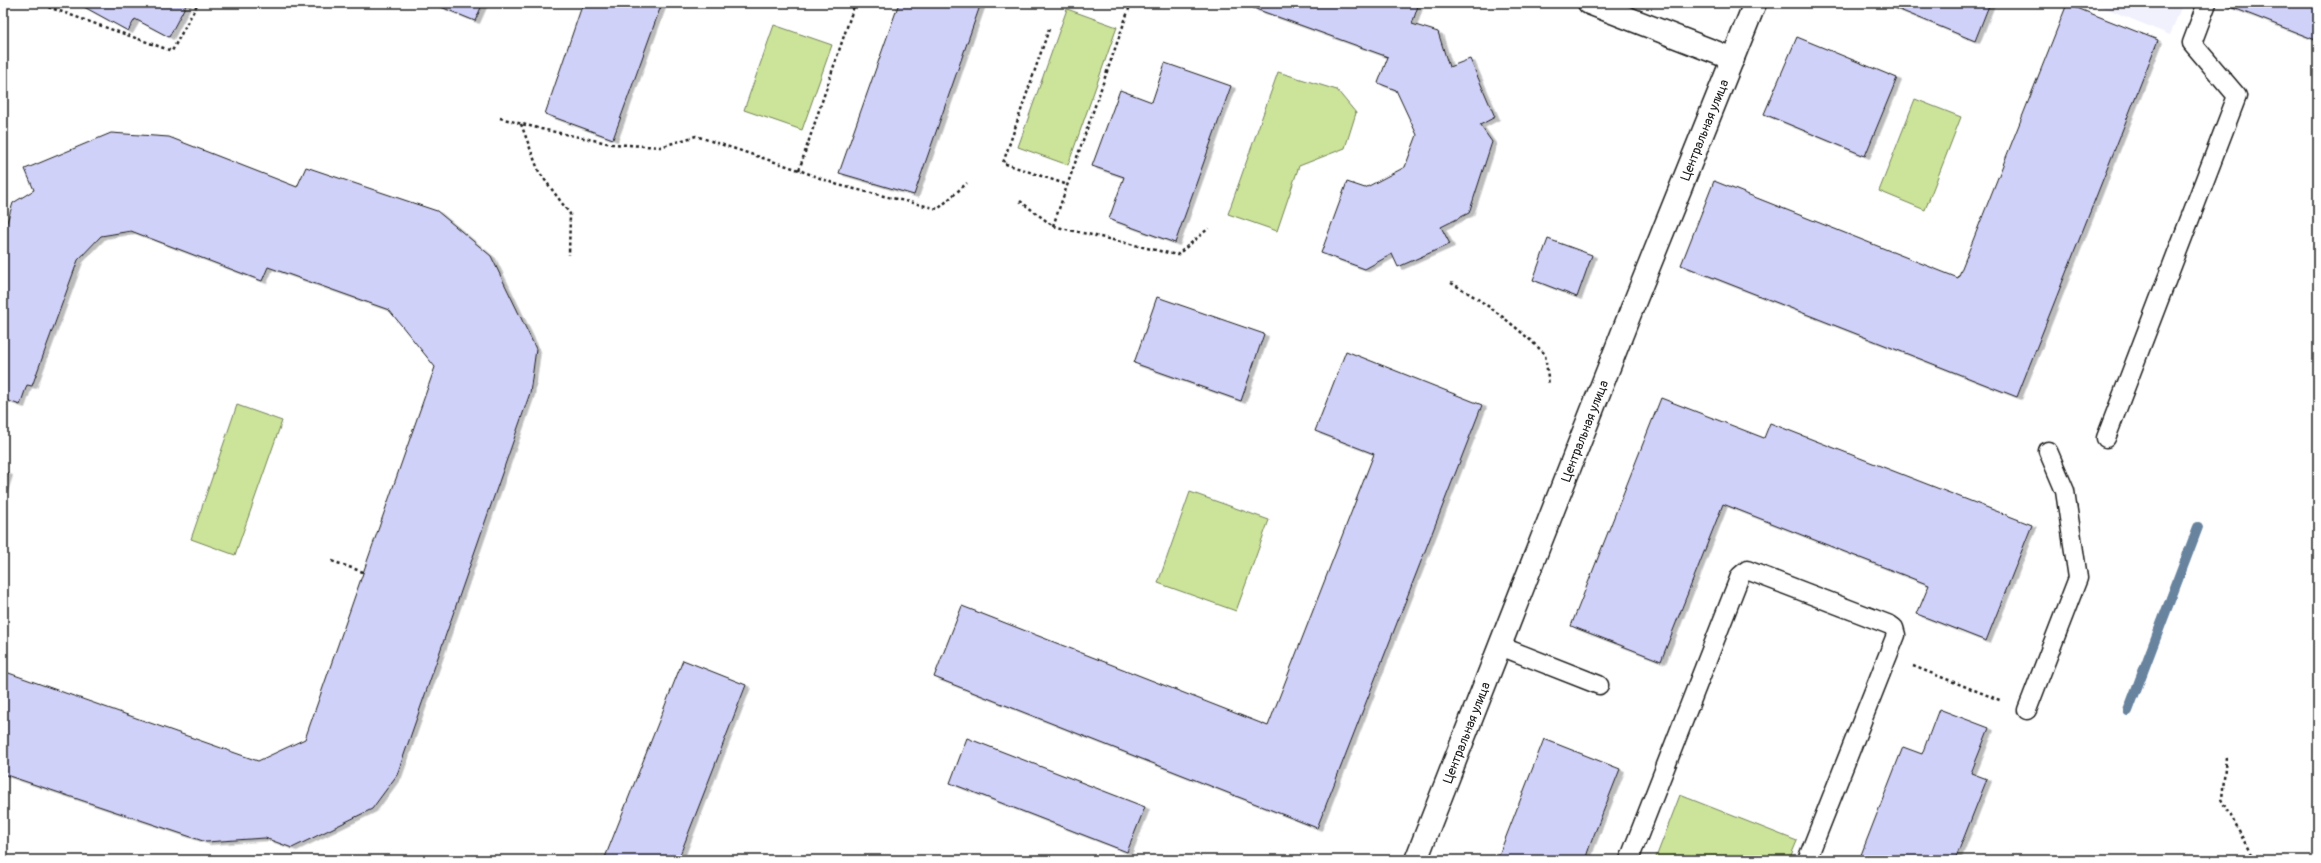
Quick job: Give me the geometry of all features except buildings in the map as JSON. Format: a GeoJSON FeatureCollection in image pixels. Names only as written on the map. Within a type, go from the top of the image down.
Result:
{"type":"FeatureCollection","features":[{"type":"Feature","properties":{"kind":"street"},"geometry":{"type":"LineString","coordinates":[[1589,3],[1733,58]]}},
{"type":"Feature","properties":{"kind":"street","name":"Центральная улица"},"geometry":{"type":"LineString","coordinates":[[1416,860],[1755,3]]}},
{"type":"Feature","properties":{"kind":"lane"},"geometry":{"type":"LineString","coordinates":[[2106,438],[2237,96],[2192,43],[2207,3]]}},
{"type":"Feature","properties":{"kind":"lane"},"geometry":{"type":"LineString","coordinates":[[2027,710],[2078,578],[2065,491],[2048,451]]}},
{"type":"Feature","properties":{"kind":"lane"},"geometry":{"type":"LineString","coordinates":[[1629,860],[1742,573],[1750,570],[1890,625],[1894,628],[1896,635],[1807,860]]}},
{"type":"Feature","properties":{"kind":"lane"},"geometry":{"type":"LineString","coordinates":[[1500,646],[1599,685]]}},
{"type":"Feature","properties":{"kind":"path"},"geometry":{"type":"LineString","coordinates":[[36,3],[172,51],[198,3]]}},
{"type":"Feature","properties":{"kind":"path"},"geometry":{"type":"LineString","coordinates":[[799,170],[855,3]]}},
{"type":"Feature","properties":{"kind":"path"},"geometry":{"type":"LineString","coordinates":[[1054,226],[1131,3]]}},
{"type":"Feature","properties":{"kind":"path"},"geometry":{"type":"LineString","coordinates":[[1049,29],[1003,163],[1068,185]]}},
{"type":"Feature","properties":{"kind":"path"},"geometry":{"type":"LineString","coordinates":[[500,118],[612,144],[660,147],[696,136],[799,170],[838,185],[938,209],[967,182]]}},
{"type":"Feature","properties":{"kind":"path"},"geometry":{"type":"LineString","coordinates":[[521,124],[538,172],[570,214],[569,255]]}},
{"type":"Feature","properties":{"kind":"path"},"geometry":{"type":"LineString","coordinates":[[1020,201],[1054,226],[1177,255],[1209,228]]}},
{"type":"Feature","properties":{"kind":"path"},"geometry":{"type":"LineString","coordinates":[[1451,283],[1479,298],[1520,331],[1545,354],[1549,385]]}},
{"type":"Feature","properties":{"kind":"path"},"geometry":{"type":"LineString","coordinates":[[332,561],[363,572]]}},
{"type":"Feature","properties":{"kind":"path"},"geometry":{"type":"LineString","coordinates":[[1888,656],[2000,700]]}},
{"type":"Feature","properties":{"kind":"path"},"geometry":{"type":"LineString","coordinates":[[2226,757],[2222,799],[2254,860]]}},
{"type":"Feature","properties":{"kind":"shaded area"},"geometry":{"type":"Polygon","coordinates":[[[2093,3],[2183,3],[2170,35],[2093,3]]]}},
{"type":"Feature","properties":{"kind":"green space"},"geometry":{"type":"Polygon","coordinates":[[[1067,9],[1117,27],[1068,165],[1018,147],[1067,9]]]}},
{"type":"Feature","properties":{"kind":"green space"},"geometry":{"type":"Polygon","coordinates":[[[774,25],[832,45],[802,130],[744,110],[774,25]]]}},
{"type":"Feature","properties":{"kind":"green space"},"geometry":{"type":"Polygon","coordinates":[[[1278,72],[1337,90],[1356,113],[1345,148],[1299,166],[1277,231],[1228,214],[1278,72]]]}},
{"type":"Feature","properties":{"kind":"green space"},"geometry":{"type":"Polygon","coordinates":[[[1915,99],[1961,117],[1925,210],[1879,191],[1915,99]]]}},
{"type":"Feature","properties":{"kind":"green space"},"geometry":{"type":"Polygon","coordinates":[[[237,405],[282,421],[235,555],[191,539],[237,405]]]}},
{"type":"Feature","properties":{"kind":"green space"},"geometry":{"type":"Polygon","coordinates":[[[1190,492],[1269,520],[1236,611],[1158,583],[1190,492]]]}},
{"type":"Feature","properties":{"kind":"green space"},"geometry":{"type":"Polygon","coordinates":[[[1680,795],[1797,841],[1789,860],[1655,860],[1680,795]]]}},
{"type":"Feature","properties":{"kind":"waterway"},"geometry":{"type":"LineString","coordinates":[[2128,711],[2198,527]]}}]}
